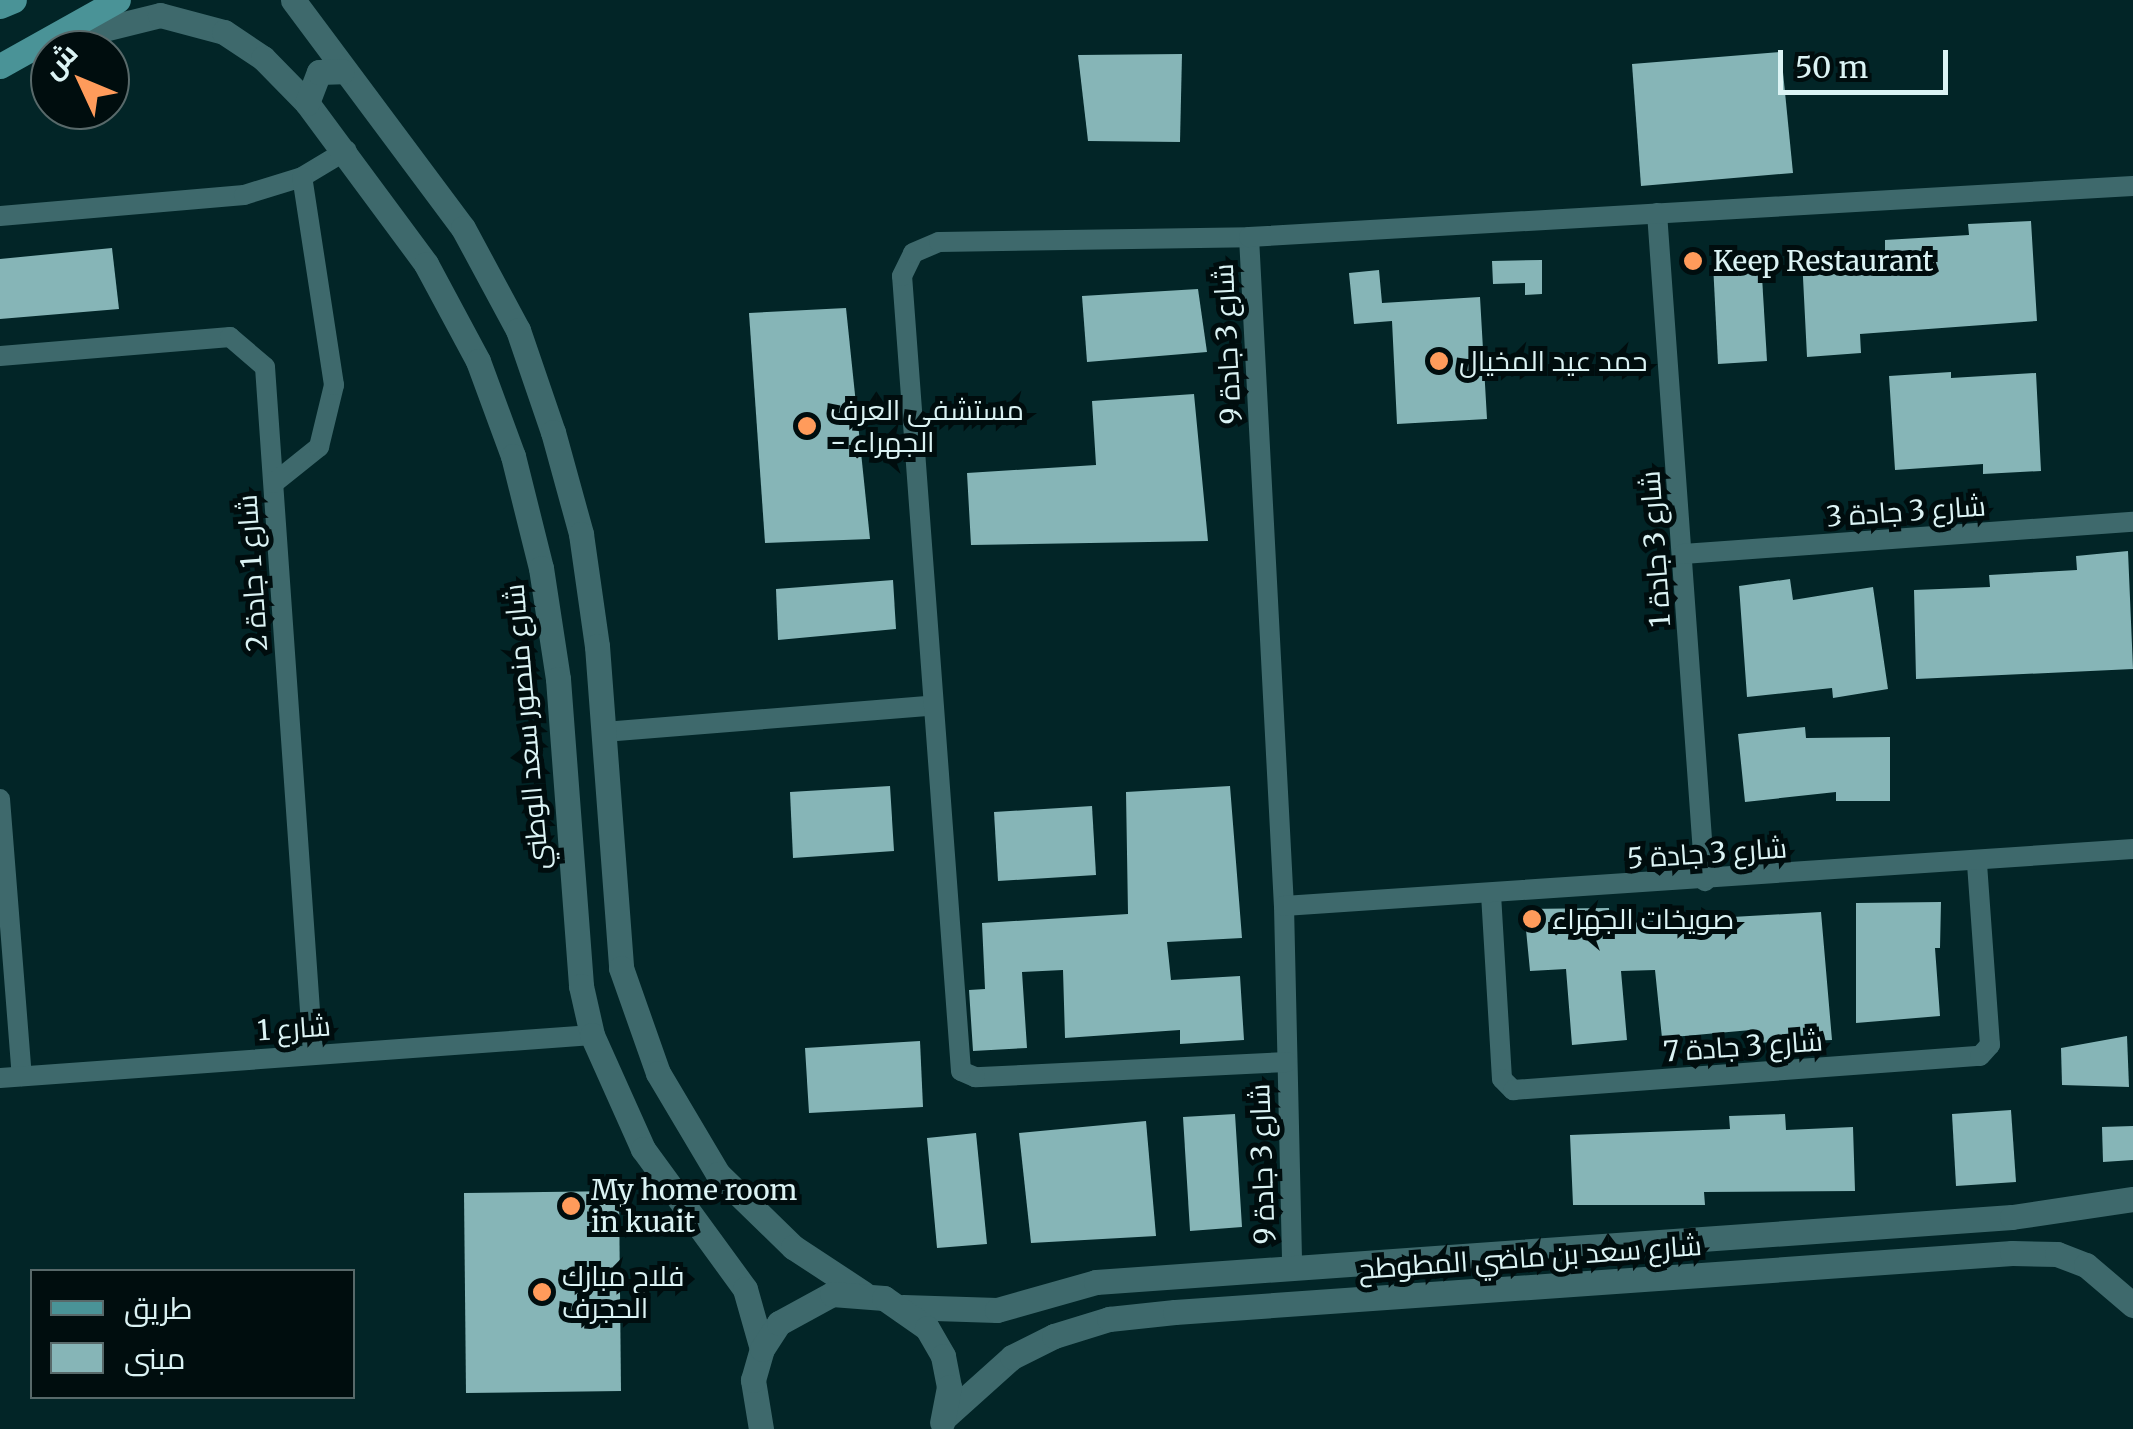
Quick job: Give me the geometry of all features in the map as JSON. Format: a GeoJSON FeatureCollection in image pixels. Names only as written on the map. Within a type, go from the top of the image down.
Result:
{"type":"FeatureCollection","features":[{"type":"Feature","properties":{"kind":"main road"},"geometry":{"type":"LineString","coordinates":[[0,6],[14,0]]}},
{"type":"Feature","properties":{"kind":"main road"},"geometry":{"type":"LineString","coordinates":[[69,30],[118,0]]}},
{"type":"Feature","properties":{"kind":"main road"},"geometry":{"type":"LineString","coordinates":[[0,66],[30,52]]}},
{"type":"Feature","properties":{"kind":"street"},"geometry":{"type":"LineString","coordinates":[[293,0],[342,71],[463,228],[518,330],[581,534],[604,732],[621,968],[658,1073],[718,1174],[793,1247],[863,1293],[903,1307],[926,1328],[942,1356],[948,1387],[942,1424]]}},
{"type":"Feature","properties":{"kind":"street","name":"شارع منصور سعد الوطني"},"geometry":{"type":"LineString","coordinates":[[91,30],[129,19],[196,20],[262,58],[347,150],[426,264],[478,361],[514,456],[541,568],[558,680],[580,986],[592,1035],[643,1149],[746,1289],[762,1349]]}},
{"type":"Feature","properties":{"kind":"street"},"geometry":{"type":"LineString","coordinates":[[306,102],[319,72],[342,71]]}},
{"type":"Feature","properties":{"kind":"street"},"geometry":{"type":"LineString","coordinates":[[0,216],[244,195],[302,178],[347,150]]}},
{"type":"Feature","properties":{"kind":"street"},"geometry":{"type":"LineString","coordinates":[[274,484],[319,447],[334,384],[302,178]]}},
{"type":"Feature","properties":{"kind":"street"},"geometry":{"type":"LineString","coordinates":[[1249,237],[2133,186]]}},
{"type":"Feature","properties":{"kind":"street","name":"شارع 3 جادة 1"},"geometry":{"type":"LineString","coordinates":[[1657,214],[1705,881]]}},
{"type":"Feature","properties":{"kind":"street","name":"شارع 3 جادة 9"},"geometry":{"type":"LineString","coordinates":[[1286,1062],[975,1077],[962,1071],[930,706],[902,276],[913,253],[939,242],[1249,237],[1284,906],[1292,1264]]}},
{"type":"Feature","properties":{"kind":"street","name":"شارع 1 جادة 2"},"geometry":{"type":"LineString","coordinates":[[0,356],[199,338],[241,342],[268,378],[313,1054]]}},
{"type":"Feature","properties":{"kind":"street","name":"شارع 3 جادة 3"},"geometry":{"type":"LineString","coordinates":[[1683,554],[2133,522]]}},
{"type":"Feature","properties":{"kind":"street"},"geometry":{"type":"LineString","coordinates":[[604,732],[930,706]]}},
{"type":"Feature","properties":{"kind":"street"},"geometry":{"type":"LineString","coordinates":[[0,800],[22,1076]]}},
{"type":"Feature","properties":{"kind":"street","name":"شارع 3 جادة 5"},"geometry":{"type":"LineString","coordinates":[[1284,906],[1705,881],[2133,849]]}},
{"type":"Feature","properties":{"kind":"street","name":"شارع 3 جادة 7"},"geometry":{"type":"LineString","coordinates":[[1491,894],[1502,1079],[1514,1090],[1980,1056],[1990,1045],[1977,862]]}},
{"type":"Feature","properties":{"kind":"street","name":"شارع 1"},"geometry":{"type":"LineString","coordinates":[[0,1078],[592,1035]]}},
{"type":"Feature","properties":{"kind":"street","name":"شارع سعد بن ماضي المطوطح"},"geometry":{"type":"LineString","coordinates":[[903,1307],[997,1310],[1067,1286],[1292,1264],[2012,1216],[2133,1199]]}},
{"type":"Feature","properties":{"kind":"street","name":"شارع سعد بن ماضي المطوطح"},"geometry":{"type":"LineString","coordinates":[[942,1424],[1012,1357],[1054,1336],[1109,1319],[1175,1312],[2012,1253],[2057,1254],[2086,1264],[2133,1304]]}},
{"type":"Feature","properties":{"kind":"street"},"geometry":{"type":"LineString","coordinates":[[762,1429],[753,1380],[762,1349],[803,1304],[863,1293]]}},
{"type":"Feature","properties":{"kind":"building"},"geometry":{"type":"Polygon","coordinates":[[[1781,52],[1793,173],[1641,186],[1632,64],[1781,52]]]}},
{"type":"Feature","properties":{"kind":"building"},"geometry":{"type":"Polygon","coordinates":[[[1182,54],[1180,142],[1088,141],[1078,55],[1182,54]]]}},
{"type":"Feature","properties":{"kind":"building"},"geometry":{"type":"Polygon","coordinates":[[[2031,221],[2037,321],[1860,334],[1861,353],[1807,357],[1802,258],[1885,253],[1885,240],[1969,235],[1968,224],[2031,221]]]}},
{"type":"Feature","properties":{"kind":"building"},"geometry":{"type":"Polygon","coordinates":[[[112,248],[119,309],[0,319],[0,259],[112,248]]]}},
{"type":"Feature","properties":{"kind":"building"},"geometry":{"type":"Polygon","coordinates":[[[1542,260],[1542,294],[1525,295],[1525,283],[1493,284],[1492,261],[1542,260]]]}},
{"type":"Feature","properties":{"kind":"building"},"geometry":{"type":"Polygon","coordinates":[[[1761,260],[1767,361],[1718,364],[1713,263],[1761,260]]]}},
{"type":"Feature","properties":{"kind":"building","name":"حمد عيد المخيال"},"geometry":{"type":"Polygon","coordinates":[[[1379,270],[1382,303],[1480,297],[1487,419],[1397,424],[1392,321],[1354,324],[1349,273],[1379,270]]]}},
{"type":"Feature","properties":{"kind":"building"},"geometry":{"type":"Polygon","coordinates":[[[1198,289],[1207,352],[1087,362],[1082,296],[1198,289]]]}},
{"type":"Feature","properties":{"kind":"building","name":"مستشفى العرف - الجهراء"},"geometry":{"type":"Polygon","coordinates":[[[846,308],[870,539],[765,543],[749,313],[846,308]]]}},
{"type":"Feature","properties":{"kind":"building"},"geometry":{"type":"Polygon","coordinates":[[[1951,372],[1951,378],[2036,373],[2041,471],[1983,474],[1983,464],[1895,470],[1889,376],[1951,372]]]}},
{"type":"Feature","properties":{"kind":"building"},"geometry":{"type":"Polygon","coordinates":[[[1194,394],[1208,541],[971,545],[967,473],[1096,465],[1092,401],[1194,394]]]}},
{"type":"Feature","properties":{"kind":"building"},"geometry":{"type":"Polygon","coordinates":[[[2128,551],[2133,669],[1916,679],[1914,590],[1990,587],[1989,575],[2077,570],[2076,556],[2128,551]]]}},
{"type":"Feature","properties":{"kind":"building"},"geometry":{"type":"Polygon","coordinates":[[[1790,579],[1793,600],[1873,587],[1888,689],[1833,698],[1832,688],[1747,697],[1739,586],[1790,579]]]}},
{"type":"Feature","properties":{"kind":"building"},"geometry":{"type":"Polygon","coordinates":[[[893,580],[896,629],[778,640],[776,589],[893,580]]]}},
{"type":"Feature","properties":{"kind":"building"},"geometry":{"type":"Polygon","coordinates":[[[1805,727],[1806,738],[1890,737],[1890,801],[1836,801],[1836,792],[1745,802],[1738,734],[1805,727]]]}},
{"type":"Feature","properties":{"kind":"building"},"geometry":{"type":"Polygon","coordinates":[[[890,786],[894,851],[793,858],[790,792],[890,786]]]}},
{"type":"Feature","properties":{"kind":"building"},"geometry":{"type":"Polygon","coordinates":[[[1230,786],[1242,938],[1167,942],[1171,980],[1240,976],[1244,1040],[1180,1044],[1180,1030],[1065,1038],[1063,970],[1022,972],[1027,1048],[973,1051],[969,990],[985,989],[982,923],[1128,914],[1126,792],[1230,786]]]}},
{"type":"Feature","properties":{"kind":"building"},"geometry":{"type":"Polygon","coordinates":[[[1092,806],[1096,875],[998,881],[994,812],[1092,806]]]}},
{"type":"Feature","properties":{"kind":"building"},"geometry":{"type":"Polygon","coordinates":[[[1941,902],[1940,948],[1935,948],[1940,1016],[1856,1023],[1856,903],[1941,902]]]}},
{"type":"Feature","properties":{"kind":"building"},"geometry":{"type":"Polygon","coordinates":[[[1609,908],[1610,924],[1821,912],[1832,1040],[1751,1043],[1751,1030],[1662,1038],[1655,970],[1621,971],[1627,1040],[1572,1045],[1566,969],[1530,971],[1524,909],[1609,908]]]}},
{"type":"Feature","properties":{"kind":"building"},"geometry":{"type":"Polygon","coordinates":[[[2127,1036],[2129,1087],[2062,1085],[2061,1048],[2127,1036]]]}},
{"type":"Feature","properties":{"kind":"building"},"geometry":{"type":"Polygon","coordinates":[[[920,1041],[923,1107],[809,1113],[805,1048],[920,1041]]]}},
{"type":"Feature","properties":{"kind":"building"},"geometry":{"type":"Polygon","coordinates":[[[2011,1110],[2016,1182],[1956,1186],[1952,1114],[2011,1110]]]}},
{"type":"Feature","properties":{"kind":"building"},"geometry":{"type":"Polygon","coordinates":[[[1235,1114],[1242,1227],[1190,1231],[1183,1117],[1235,1114]]]}},
{"type":"Feature","properties":{"kind":"building"},"geometry":{"type":"Polygon","coordinates":[[[1785,1114],[1786,1130],[1853,1127],[1855,1191],[1704,1192],[1705,1205],[1573,1205],[1570,1135],[1730,1129],[1729,1116],[1785,1114]]]}},
{"type":"Feature","properties":{"kind":"building"},"geometry":{"type":"Polygon","coordinates":[[[1146,1121],[1156,1236],[1031,1243],[1019,1133],[1146,1121]]]}},
{"type":"Feature","properties":{"kind":"building"},"geometry":{"type":"Polygon","coordinates":[[[2133,1126],[2133,1160],[2103,1162],[2102,1127],[2133,1126]]]}},
{"type":"Feature","properties":{"kind":"building"},"geometry":{"type":"Polygon","coordinates":[[[976,1133],[987,1244],[937,1248],[927,1138],[976,1133]]]}},
{"type":"Feature","properties":{"kind":"building","name":"فلاح مبارك الحجرف"},"geometry":{"type":"Polygon","coordinates":[[[619,1191],[621,1391],[466,1393],[464,1193],[619,1191]]]}},
{"type":"Feature","properties":{"kind":"place","name":"Keep Restaurant"},"geometry":{"type":"Point","coordinates":[1693,261]}},
{"type":"Feature","properties":{"kind":"place","name":"حمد عيد المخيال"},"geometry":{"type":"Point","coordinates":[1439,361]}},
{"type":"Feature","properties":{"kind":"place","name":"مستشفى العرف - الجهراء"},"geometry":{"type":"Point","coordinates":[807,426]}},
{"type":"Feature","properties":{"kind":"place","name":"صويخات الجهراء"},"geometry":{"type":"Point","coordinates":[1532,919]}},
{"type":"Feature","properties":{"kind":"place","name":"My home room in kuait"},"geometry":{"type":"Point","coordinates":[571,1206]}},
{"type":"Feature","properties":{"kind":"place","name":"فلاح مبارك الحجرف"},"geometry":{"type":"Point","coordinates":[542,1292]}}]}
